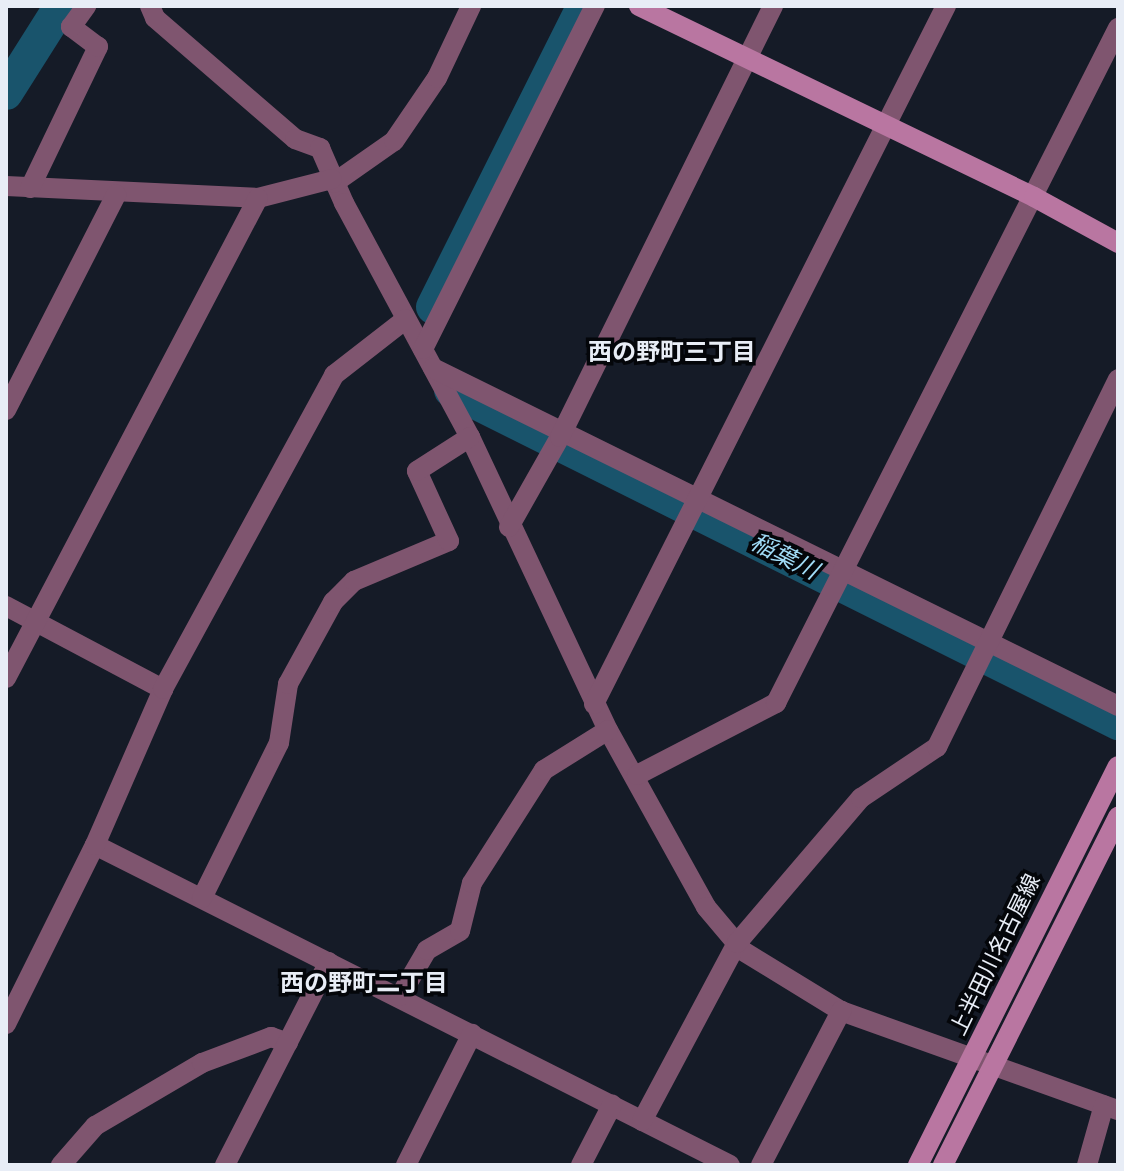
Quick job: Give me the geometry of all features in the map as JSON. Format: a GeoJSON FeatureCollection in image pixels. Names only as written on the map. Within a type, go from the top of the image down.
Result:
{"type":"FeatureCollection","features":[{"type":"Feature","properties":{"kind":"main road"},"geometry":{"type":"LineString","coordinates":[[639,6],[746,61],[1034,197],[1118,243]]}},
{"type":"Feature","properties":{"kind":"main road","name":"上半田川名古屋線"},"geometry":{"type":"LineString","coordinates":[[918,1165],[1118,766]]}},
{"type":"Feature","properties":{"kind":"main road","name":"上半田川名古屋線"},"geometry":{"type":"LineString","coordinates":[[943,1165],[1115,829]]}},
{"type":"Feature","properties":{"kind":"street"},"geometry":{"type":"LineString","coordinates":[[30,188],[98,47],[71,27],[86,6]]}},
{"type":"Feature","properties":{"kind":"street"},"geometry":{"type":"LineString","coordinates":[[150,6],[155,18],[295,139],[320,148],[333,181],[470,437],[509,527],[594,704],[637,775],[706,907],[762,966],[841,1011],[1111,1107],[1087,1165]]}},
{"type":"Feature","properties":{"kind":"street"},"geometry":{"type":"LineString","coordinates":[[6,186],[116,195],[258,198],[333,181],[394,141],[437,78],[471,6]]}},
{"type":"Feature","properties":{"kind":"street"},"geometry":{"type":"LineString","coordinates":[[423,349],[595,6]]}},
{"type":"Feature","properties":{"kind":"street"},"geometry":{"type":"LineString","coordinates":[[509,527],[559,440],[773,6]]}},
{"type":"Feature","properties":{"kind":"street"},"geometry":{"type":"LineString","coordinates":[[594,704],[700,501],[946,6]]}},
{"type":"Feature","properties":{"kind":"street"},"geometry":{"type":"LineString","coordinates":[[637,775],[776,703],[1118,28]]}},
{"type":"Feature","properties":{"kind":"street"},"geometry":{"type":"LineString","coordinates":[[6,410],[116,195]]}},
{"type":"Feature","properties":{"kind":"street"},"geometry":{"type":"LineString","coordinates":[[6,678],[258,198]]}},
{"type":"Feature","properties":{"kind":"street"},"geometry":{"type":"LineString","coordinates":[[6,1024],[95,845],[163,689],[334,375],[406,319]]}},
{"type":"Feature","properties":{"kind":"street"},"geometry":{"type":"LineString","coordinates":[[433,368],[559,440],[700,501],[839,579],[986,652],[1118,706]]}},
{"type":"Feature","properties":{"kind":"street"},"geometry":{"type":"LineString","coordinates":[[642,1121],[737,943],[861,798],[937,747],[1118,379]]}},
{"type":"Feature","properties":{"kind":"street"},"geometry":{"type":"LineString","coordinates":[[202,898],[279,743],[288,684],[333,602],[354,581],[449,541],[417,471],[470,437]]}},
{"type":"Feature","properties":{"kind":"street"},"geometry":{"type":"LineString","coordinates":[[6,606],[163,689]]}},
{"type":"Feature","properties":{"kind":"street"},"geometry":{"type":"LineString","coordinates":[[400,996],[427,950],[460,931],[472,883],[544,770],[608,730]]}},
{"type":"Feature","properties":{"kind":"street"},"geometry":{"type":"LineString","coordinates":[[95,845],[400,996],[730,1165]]}},
{"type":"Feature","properties":{"kind":"street"},"geometry":{"type":"LineString","coordinates":[[225,1165],[329,962]]}},
{"type":"Feature","properties":{"kind":"street"},"geometry":{"type":"LineString","coordinates":[[761,1165],[841,1011]]}},
{"type":"Feature","properties":{"kind":"street"},"geometry":{"type":"LineString","coordinates":[[406,1165],[472,1034]]}},
{"type":"Feature","properties":{"kind":"street"},"geometry":{"type":"LineString","coordinates":[[61,1165],[95,1126],[202,1063],[271,1037],[288,1043]]}},
{"type":"Feature","properties":{"kind":"street"},"geometry":{"type":"LineString","coordinates":[[581,1165],[612,1105]]}},
{"type":"Feature","properties":{"kind":"waterway"},"geometry":{"type":"LineString","coordinates":[[6,93],[61,6]]}},
{"type":"Feature","properties":{"kind":"waterway","name":"稲葉川"},"geometry":{"type":"LineString","coordinates":[[433,307],[583,7]]}},
{"type":"Feature","properties":{"kind":"waterway","name":"稲葉川"},"geometry":{"type":"LineString","coordinates":[[451,390],[1118,723]]}},
{"type":"Feature","properties":{"kind":"district","name":"西の野町三丁目"},"geometry":{"type":"Point","coordinates":[672,353]}},
{"type":"Feature","properties":{"kind":"district","name":"西の野町二丁目"},"geometry":{"type":"Point","coordinates":[364,984]}}]}
